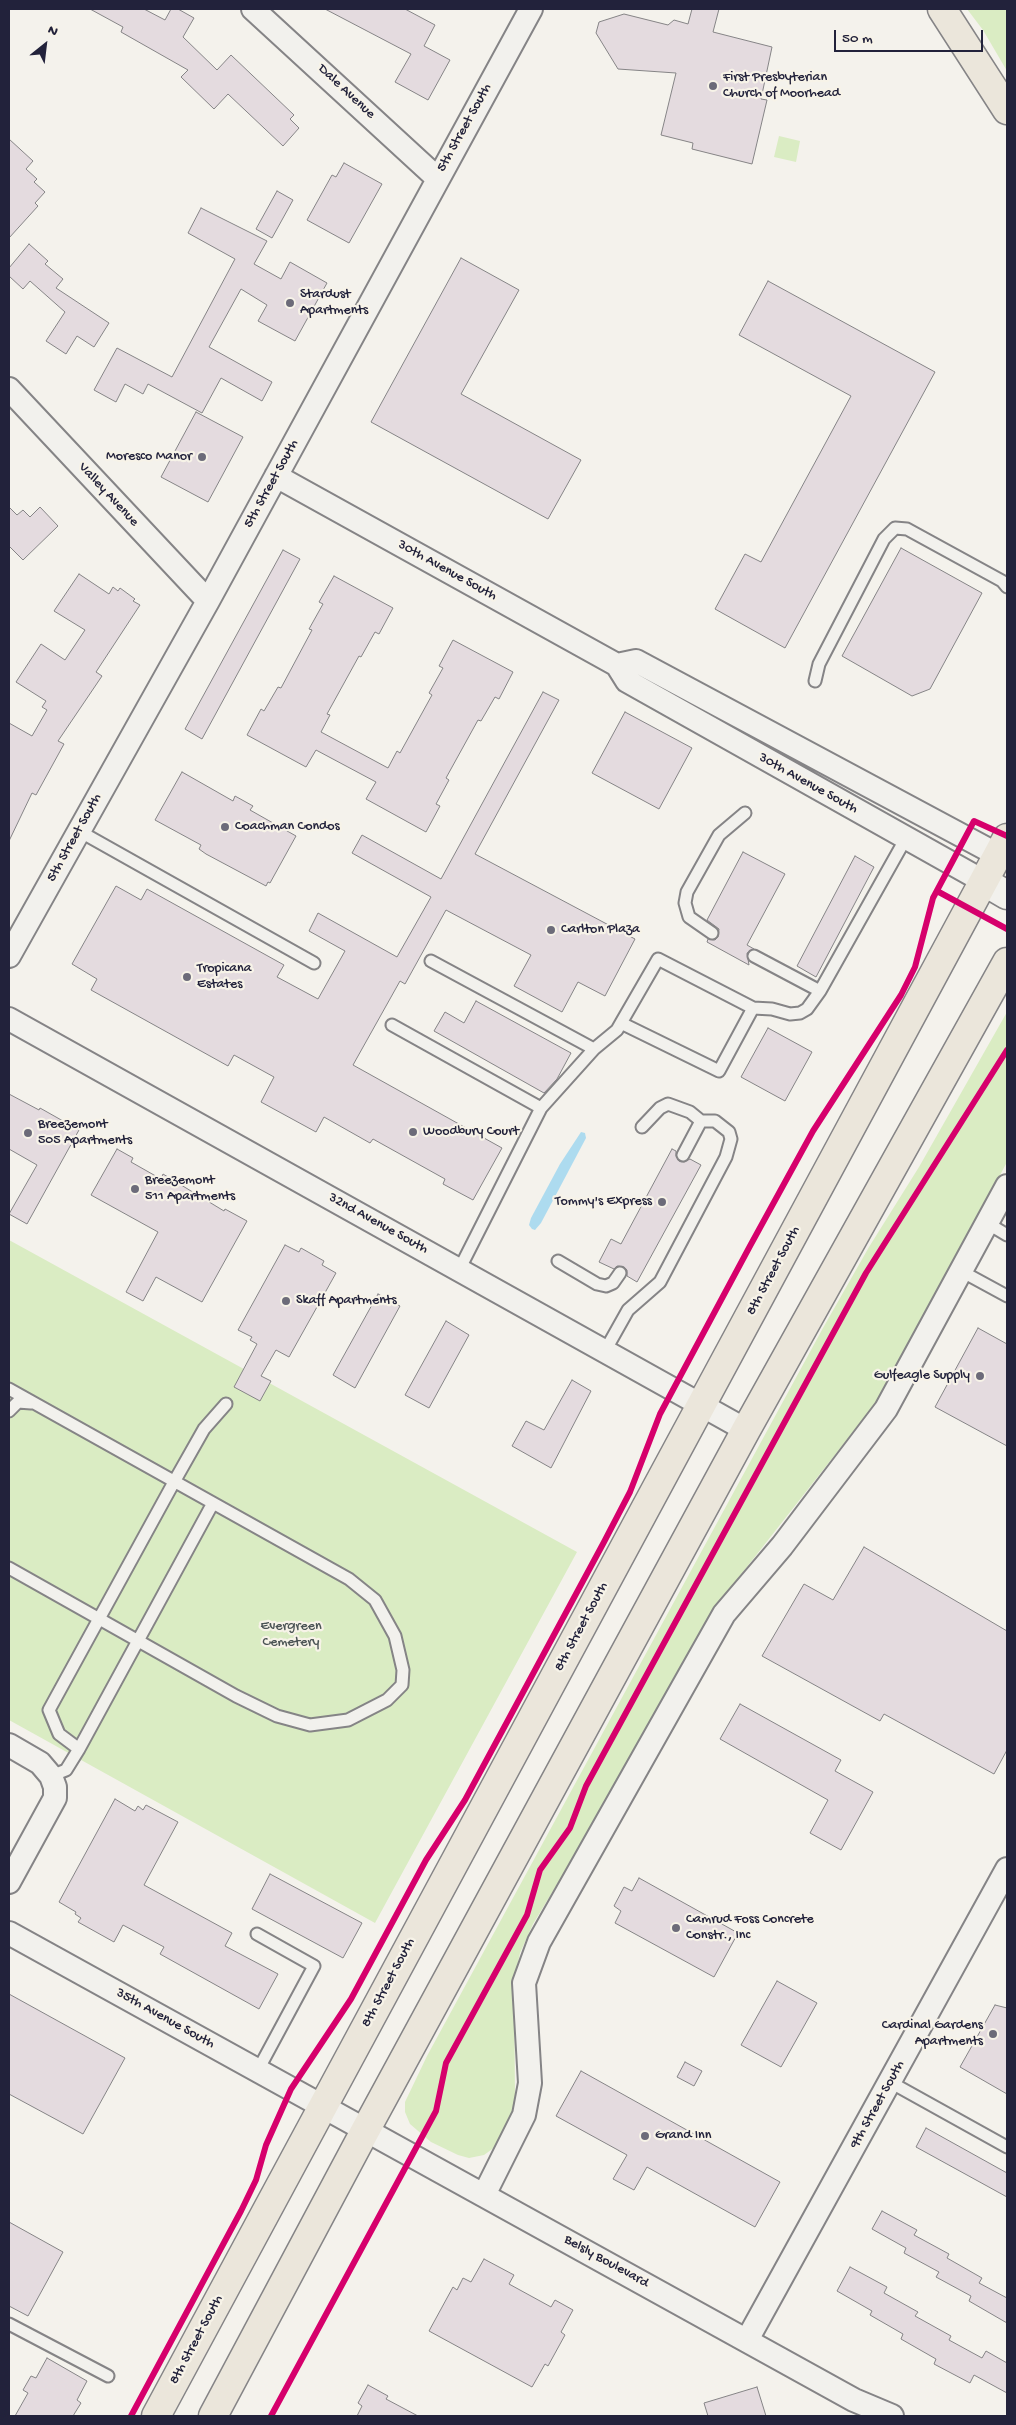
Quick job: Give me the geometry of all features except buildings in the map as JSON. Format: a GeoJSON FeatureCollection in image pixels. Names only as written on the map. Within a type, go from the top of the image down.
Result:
{"type":"FeatureCollection","features":[{"type":"Feature","properties":{"kind":"main road"},"geometry":{"type":"LineString","coordinates":[[942,9],[1007,110]]}},
{"type":"Feature","properties":{"kind":"main road","name":"8th Street South"},"geometry":{"type":"LineString","coordinates":[[156,2416],[983,881],[1004,851]]}},
{"type":"Feature","properties":{"kind":"main road"},"geometry":{"type":"LineString","coordinates":[[214,2416],[365,2131],[746,1430],[1007,962]]}},
{"type":"Feature","properties":{"kind":"street","name":"Dale Avenue"},"geometry":{"type":"LineString","coordinates":[[253,9],[437,178]]}},
{"type":"Feature","properties":{"kind":"street","name":"5th Street South"},"geometry":{"type":"LineString","coordinates":[[9,956],[208,601],[437,178],[531,9]]}},
{"type":"Feature","properties":{"kind":"street","name":"Valley Avenue"},"geometry":{"type":"LineString","coordinates":[[9,389],[208,601]]}},
{"type":"Feature","properties":{"kind":"street","name":"30th Avenue South"},"geometry":{"type":"LineString","coordinates":[[276,476],[617,665],[627,681],[770,764],[1007,895]]}},
{"type":"Feature","properties":{"kind":"street","name":"30th Avenue South"},"geometry":{"type":"LineString","coordinates":[[617,665],[636,661],[784,740],[1004,851]]}},
{"type":"Feature","properties":{"kind":"street"},"geometry":{"type":"LineString","coordinates":[[770,764],[784,740]]}},
{"type":"Feature","properties":{"kind":"street","name":"32nd Avenue South"},"geometry":{"type":"LineString","coordinates":[[9,1019],[746,1430]]}},
{"type":"Feature","properties":{"kind":"street"},"geometry":{"type":"LineString","coordinates":[[484,2195],[524,2115],[530,2083],[524,1984],[539,1942],[724,1614],[782,1546],[886,1409],[1007,1186]]}},
{"type":"Feature","properties":{"kind":"street"},"geometry":{"type":"LineString","coordinates":[[9,1745],[40,1764],[52,1776],[55,1787],[55,1798],[9,1882]]}},
{"type":"Feature","properties":{"kind":"street","name":"9th Street South"},"geometry":{"type":"LineString","coordinates":[[747,2340],[1007,1869]]}},
{"type":"Feature","properties":{"kind":"street","name":"35th Avenue South"},"geometry":{"type":"LineString","coordinates":[[9,1933],[322,2106]]}},
{"type":"Feature","properties":{"kind":"street","name":"Belsly Boulevard"},"geometry":{"type":"LineString","coordinates":[[322,2106],[854,2400],[892,2416]]}},
{"type":"Feature","properties":{"kind":"lane"},"geometry":{"type":"LineString","coordinates":[[815,681],[823,655],[884,539],[895,528],[906,528],[1002,581],[1007,586]]}},
{"type":"Feature","properties":{"kind":"lane"},"geometry":{"type":"LineString","coordinates":[[712,933],[689,917],[685,903],[688,892],[719,835],[745,812]]}},
{"type":"Feature","properties":{"kind":"lane"},"geometry":{"type":"LineString","coordinates":[[79,831],[314,963]]}},
{"type":"Feature","properties":{"kind":"lane"},"geometry":{"type":"LineString","coordinates":[[459,1270],[541,1108],[594,1049],[617,1030],[658,959],[753,1008],[772,1009],[790,1014],[807,1010],[820,991],[906,838]]}},
{"type":"Feature","properties":{"kind":"lane"},"geometry":{"type":"LineString","coordinates":[[754,956],[820,991]]}},
{"type":"Feature","properties":{"kind":"lane"},"geometry":{"type":"LineString","coordinates":[[431,960],[594,1049]]}},
{"type":"Feature","properties":{"kind":"lane"},"geometry":{"type":"LineString","coordinates":[[621,1023],[719,1071],[753,1008]]}},
{"type":"Feature","properties":{"kind":"lane"},"geometry":{"type":"LineString","coordinates":[[392,1025],[541,1108]]}},
{"type":"Feature","properties":{"kind":"lane"},"geometry":{"type":"LineString","coordinates":[[605,1351],[628,1310],[660,1282],[726,1157],[731,1140],[729,1132],[715,1121],[700,1121],[690,1112],[668,1104],[660,1108],[642,1127]]}},
{"type":"Feature","properties":{"kind":"lane"},"geometry":{"type":"LineString","coordinates":[[683,1155],[700,1121]]}},
{"type":"Feature","properties":{"kind":"lane"},"geometry":{"type":"LineString","coordinates":[[987,1223],[1007,1235]]}},
{"type":"Feature","properties":{"kind":"lane"},"geometry":{"type":"LineString","coordinates":[[558,1261],[597,1284],[606,1286],[613,1282],[620,1273]]}},
{"type":"Feature","properties":{"kind":"lane"},"geometry":{"type":"LineString","coordinates":[[961,1271],[1007,1296]]}},
{"type":"Feature","properties":{"kind":"lane"},"geometry":{"type":"LineString","coordinates":[[9,1389],[349,1579],[375,1600],[396,1636],[403,1670],[402,1685],[387,1700],[348,1720],[310,1725],[277,1716],[236,1696],[9,1568]]}},
{"type":"Feature","properties":{"kind":"lane"},"geometry":{"type":"LineString","coordinates":[[9,1411],[18,1402],[32,1403]]}},
{"type":"Feature","properties":{"kind":"lane"},"geometry":{"type":"LineString","coordinates":[[80,1749],[59,1734],[49,1710],[204,1429],[226,1404]]}},
{"type":"Feature","properties":{"kind":"lane"},"geometry":{"type":"LineString","coordinates":[[52,1776],[66,1770],[80,1749],[212,1503]]}},
{"type":"Feature","properties":{"kind":"lane"},"geometry":{"type":"LineString","coordinates":[[256,1934],[314,1966],[258,2070]]}},
{"type":"Feature","properties":{"kind":"lane"},"geometry":{"type":"LineString","coordinates":[[890,2082],[1007,2147]]}},
{"type":"Feature","properties":{"kind":"lane"},"geometry":{"type":"LineString","coordinates":[[9,2324],[108,2376]]}},
{"type":"Feature","properties":{"kind":"green space"},"geometry":{"type":"Polygon","coordinates":[[[967,9],[1007,9],[1007,71],[983,30],[967,9]]]}},
{"type":"Feature","properties":{"kind":"green space"},"geometry":{"type":"Polygon","coordinates":[[[779,136],[800,141],[796,162],[774,157],[779,136]]]}},
{"type":"Feature","properties":{"kind":"green space"},"geometry":{"type":"Polygon","coordinates":[[[1007,1012],[1007,1162],[882,1395],[717,1605],[616,1787],[533,1924],[520,1953],[514,1981],[515,2096],[511,2118],[495,2147],[484,2155],[469,2158],[458,2155],[431,2142],[410,2124],[405,2112],[405,2102],[427,2056],[823,1328],[869,1247],[919,1167],[1007,1012]]]}},
{"type":"Feature","properties":{"kind":"green space","name":"Evergreen Cemetery"},"geometry":{"type":"Polygon","coordinates":[[[9,1240],[577,1552],[375,1923],[9,1720],[9,1240]]]}},
{"type":"Feature","properties":{"kind":"water"},"geometry":{"type":"Polygon","coordinates":[[[581,1132],[585,1133],[586,1138],[541,1223],[535,1230],[532,1229],[529,1225],[531,1218],[560,1164],[581,1132]]]}},
{"type":"Feature","properties":{"kind":"cycle path"},"geometry":{"type":"LineString","coordinates":[[131,2416],[241,2211],[256,2180],[266,2145],[291,2089],[351,1999],[426,1860],[465,1800],[630,1492],[660,1414],[750,1246],[813,1131],[901,995],[915,967],[933,898],[974,821],[1007,836]]}},
{"type":"Feature","properties":{"kind":"cycle path"},"geometry":{"type":"LineString","coordinates":[[937,891],[1007,929]]}},
{"type":"Feature","properties":{"kind":"cycle path"},"geometry":{"type":"LineString","coordinates":[[271,2416],[436,2111],[446,2063],[527,1915],[540,1870],[570,1828],[586,1786],[866,1273],[1007,1050]]}},
{"type":"Feature","properties":{"kind":"place","name":"First Presbyterian Church of Moorhead"},"geometry":{"type":"Point","coordinates":[713,86]}},
{"type":"Feature","properties":{"kind":"place","name":"Stardust Apartments"},"geometry":{"type":"Point","coordinates":[290,303]}},
{"type":"Feature","properties":{"kind":"place","name":"Moresco Manor"},"geometry":{"type":"Point","coordinates":[202,457]}},
{"type":"Feature","properties":{"kind":"place","name":"Coachman Condos"},"geometry":{"type":"Point","coordinates":[225,827]}},
{"type":"Feature","properties":{"kind":"place","name":"Carlton Plaza"},"geometry":{"type":"Point","coordinates":[551,930]}},
{"type":"Feature","properties":{"kind":"place","name":"Tropicana Estates"},"geometry":{"type":"Point","coordinates":[187,977]}},
{"type":"Feature","properties":{"kind":"place","name":"Woodbury Court"},"geometry":{"type":"Point","coordinates":[413,1132]}},
{"type":"Feature","properties":{"kind":"place","name":"Breezemont 505 Apartments"},"geometry":{"type":"Point","coordinates":[28,1133]}},
{"type":"Feature","properties":{"kind":"place","name":"Breezemont 511 Apartments"},"geometry":{"type":"Point","coordinates":[135,1189]}},
{"type":"Feature","properties":{"kind":"place","name":"Tommy's Express"},"geometry":{"type":"Point","coordinates":[662,1202]}},
{"type":"Feature","properties":{"kind":"place","name":"Skaff Apartments"},"geometry":{"type":"Point","coordinates":[286,1301]}},
{"type":"Feature","properties":{"kind":"place","name":"Gulfeagle Supply"},"geometry":{"type":"Point","coordinates":[980,1376]}},
{"type":"Feature","properties":{"kind":"place","name":"Camrud Foss Concrete Constr., Inc"},"geometry":{"type":"Point","coordinates":[676,1928]}},
{"type":"Feature","properties":{"kind":"place","name":"Cardinal Gardens Apartments"},"geometry":{"type":"Point","coordinates":[993,2034]}},
{"type":"Feature","properties":{"kind":"place","name":"Grand Inn"},"geometry":{"type":"Point","coordinates":[645,2136]}}]}
